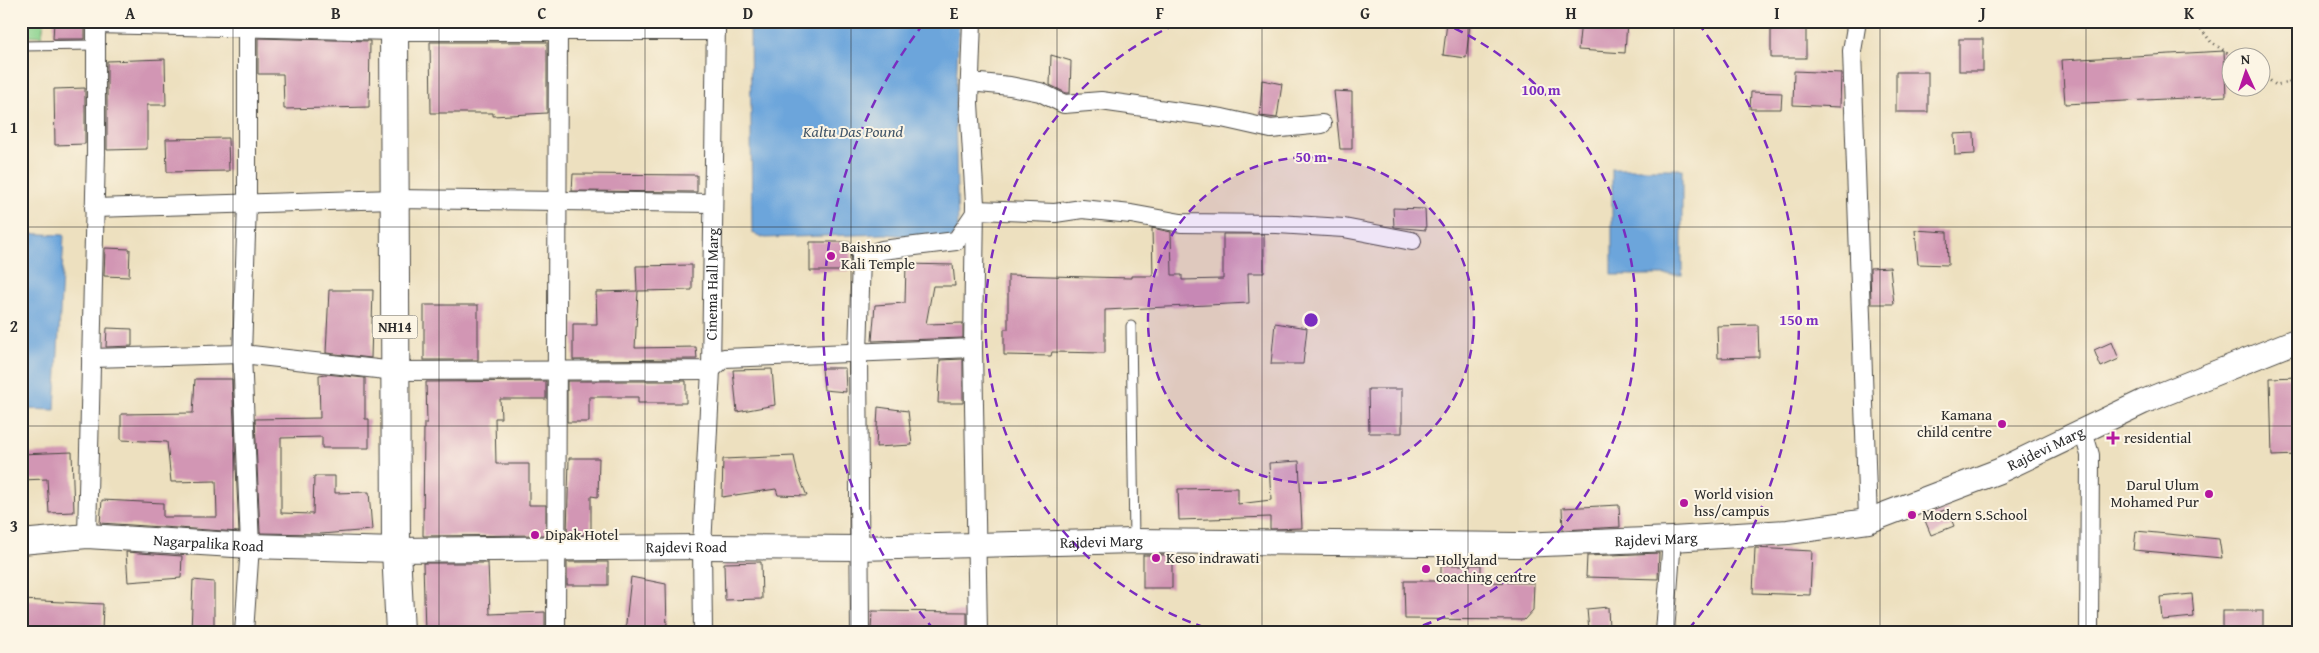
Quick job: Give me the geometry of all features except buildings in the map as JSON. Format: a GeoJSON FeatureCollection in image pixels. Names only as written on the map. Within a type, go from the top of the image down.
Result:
{"type":"FeatureCollection","features":[{"type":"Feature","properties":{"kind":"main road","name":"NH14"},"geometry":{"type":"LineString","coordinates":[[394,26],[396,550],[400,632]]}},
{"type":"Feature","properties":{"kind":"main road","name":"Rajdevi Marg"},"geometry":{"type":"LineString","coordinates":[[977,546],[1134,541],[1518,545],[1672,540],[1788,532],[1868,521],[1998,471],[2143,402],[2298,340]]}},
{"type":"Feature","properties":{"kind":"main road","name":"Nagarpalika Road"},"geometry":{"type":"LineString","coordinates":[[21,542],[87,536],[250,546],[396,550]]}},
{"type":"Feature","properties":{"kind":"main road","name":"Rajdevi Road"},"geometry":{"type":"LineString","coordinates":[[396,550],[977,546]]}},
{"type":"Feature","properties":{"kind":"street"},"geometry":{"type":"LineString","coordinates":[[972,21],[970,82],[975,211],[973,348],[978,632]]}},
{"type":"Feature","properties":{"kind":"street"},"geometry":{"type":"LineString","coordinates":[[1858,21],[1852,51],[1868,521]]}},
{"type":"Feature","properties":{"kind":"street"},"geometry":{"type":"LineString","coordinates":[[87,536],[92,358],[96,22],[394,26],[716,26]]}},
{"type":"Feature","properties":{"kind":"street"},"geometry":{"type":"LineString","coordinates":[[244,632],[250,546],[242,354],[246,204],[247,25]]}},
{"type":"Feature","properties":{"kind":"street"},"geometry":{"type":"LineString","coordinates":[[556,632],[557,371],[555,201],[558,26]]}},
{"type":"Feature","properties":{"kind":"street","name":"Cinema Hall Marg"},"geometry":{"type":"LineString","coordinates":[[703,632],[702,547],[710,370],[716,26]]}},
{"type":"Feature","properties":{"kind":"street"},"geometry":{"type":"LineString","coordinates":[[970,82],[1010,86],[1040,92],[1064,104],[1101,102],[1222,118],[1271,129],[1322,124]]}},
{"type":"Feature","properties":{"kind":"street"},"geometry":{"type":"LineString","coordinates":[[94,208],[394,199],[713,203]]}},
{"type":"Feature","properties":{"kind":"street"},"geometry":{"type":"LineString","coordinates":[[975,211],[1055,213],[1082,208],[1181,223],[1277,224],[1344,228],[1412,241]]}},
{"type":"Feature","properties":{"kind":"street"},"geometry":{"type":"LineString","coordinates":[[860,632],[858,353],[861,257],[882,250],[956,242],[975,211]]}},
{"type":"Feature","properties":{"kind":"street"},"geometry":{"type":"LineString","coordinates":[[92,358],[242,354],[395,371],[710,370],[724,358],[973,348]]}},
{"type":"Feature","properties":{"kind":"street"},"geometry":{"type":"LineString","coordinates":[[2083,431],[2090,455],[2090,632]]}},
{"type":"Feature","properties":{"kind":"street"},"geometry":{"type":"LineString","coordinates":[[1665,632],[1672,540]]}},
{"type":"Feature","properties":{"kind":"lane"},"geometry":{"type":"LineString","coordinates":[[21,46],[96,45]]}},
{"type":"Feature","properties":{"kind":"lane"},"geometry":{"type":"LineString","coordinates":[[1131,326],[1134,541]]}},
{"type":"Feature","properties":{"kind":"path"},"geometry":{"type":"LineString","coordinates":[[2195,21],[2211,42],[2222,49]]}},
{"type":"Feature","properties":{"kind":"path"},"geometry":{"type":"LineString","coordinates":[[2272,82],[2276,85],[2298,80]]}},
{"type":"Feature","properties":{"kind":"green space"},"geometry":{"type":"Polygon","coordinates":[[[21,21],[44,21],[42,36],[21,35],[21,21]]]}},
{"type":"Feature","properties":{"kind":"water","name":"Kaltu Das Pound"},"geometry":{"type":"Polygon","coordinates":[[[750,21],[959,21],[955,112],[958,229],[950,240],[885,234],[765,238],[752,233],[750,21]]]}},
{"type":"Feature","properties":{"kind":"water"},"geometry":{"type":"Polygon","coordinates":[[[1612,169],[1682,169],[1682,275],[1612,275],[1612,169]]]}},
{"type":"Feature","properties":{"kind":"water"},"geometry":{"type":"Polygon","coordinates":[[[21,233],[64,235],[55,410],[21,409],[21,233]]]}},
{"type":"Feature","properties":{"kind":"place","name":"Baishno Kali Temple"},"geometry":{"type":"Point","coordinates":[831,256]}},
{"type":"Feature","properties":{"kind":"place","name":"Kamana child centre"},"geometry":{"type":"Point","coordinates":[2002,424]}},
{"type":"Feature","properties":{"kind":"place","name":"residential"},"geometry":{"type":"Point","coordinates":[2113,438]}},
{"type":"Feature","properties":{"kind":"place","name":"Darul Ulum Mohamed Pur"},"geometry":{"type":"Point","coordinates":[2209,494]}},
{"type":"Feature","properties":{"kind":"place","name":"World vision hss/campus"},"geometry":{"type":"Point","coordinates":[1684,503]}},
{"type":"Feature","properties":{"kind":"place","name":"Modern S.School"},"geometry":{"type":"Point","coordinates":[1912,515]}},
{"type":"Feature","properties":{"kind":"place","name":"Dipak Hotel"},"geometry":{"type":"Point","coordinates":[535,535]}},
{"type":"Feature","properties":{"kind":"place","name":"Keso indrawati"},"geometry":{"type":"Point","coordinates":[1156,558]}},
{"type":"Feature","properties":{"kind":"place","name":"Hollyland coaching centre"},"geometry":{"type":"Point","coordinates":[1426,569]}}]}
